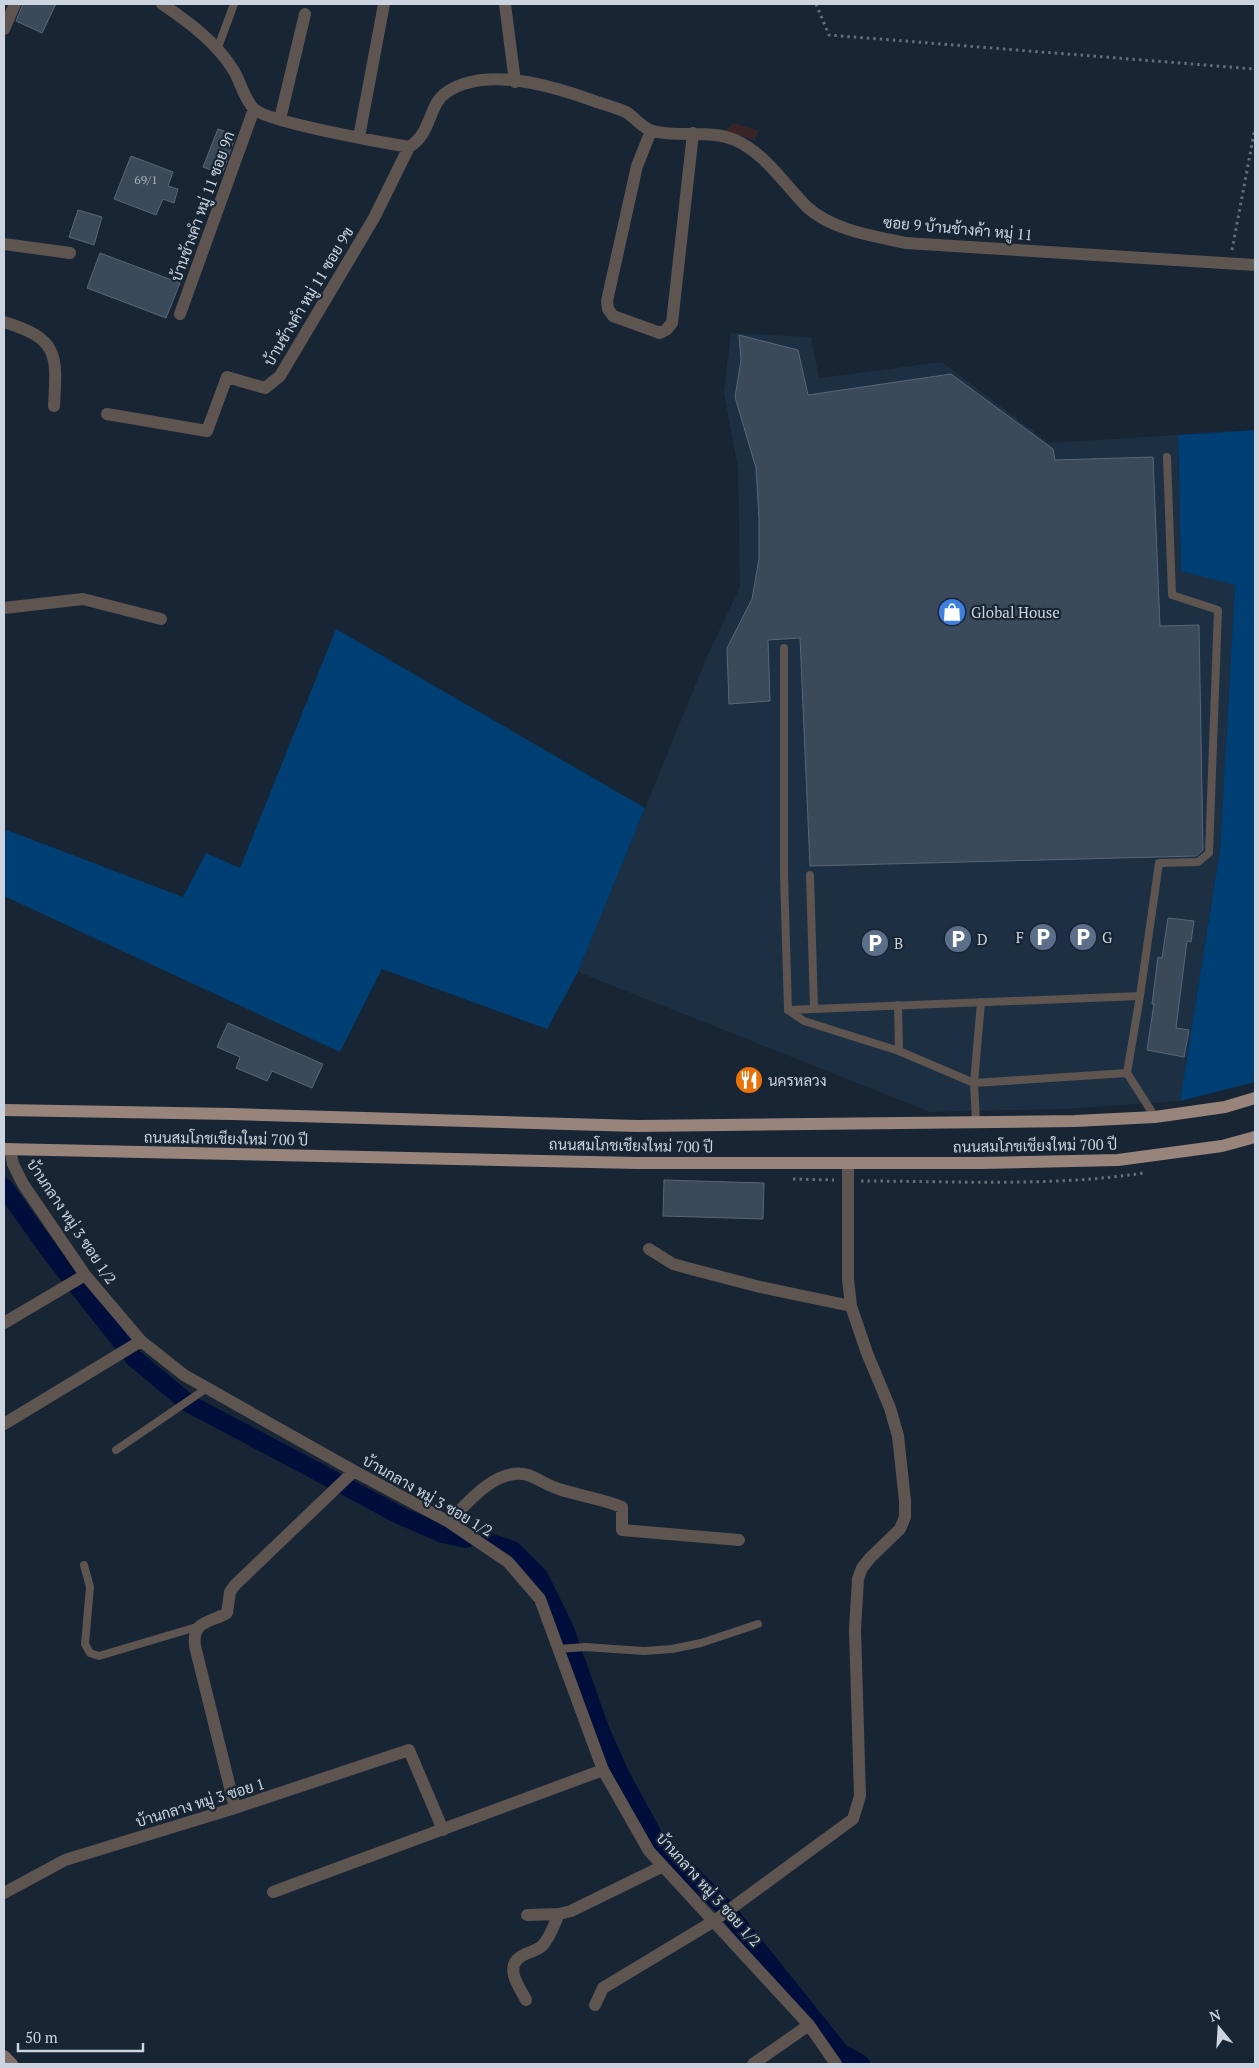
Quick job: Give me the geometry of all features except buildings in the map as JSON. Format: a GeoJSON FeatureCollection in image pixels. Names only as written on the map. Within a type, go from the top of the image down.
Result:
{"type":"FeatureCollection","features":[{"type":"Feature","properties":{"kind":"main road","name":"ถนนสมโภชเชียงใหม่ 700 ปี"},"geometry":{"type":"LineString","coordinates":[[4,1110],[222,1114],[638,1126],[1076,1121],[1155,1117],[1224,1107],[1255,1098]]}},
{"type":"Feature","properties":{"kind":"main road","name":"ถนนสมโภชเชียงใหม่ 700 ปี"},"geometry":{"type":"LineString","coordinates":[[7,1149],[637,1163],[980,1163],[1118,1160],[1222,1146],[1255,1137]]}},
{"type":"Feature","properties":{"kind":"street"},"geometry":{"type":"LineString","coordinates":[[4,29],[15,4]]}},
{"type":"Feature","properties":{"kind":"street"},"geometry":{"type":"LineString","coordinates":[[162,4],[191,23],[216,50],[234,71],[254,109],[280,119],[410,147]]}},
{"type":"Feature","properties":{"kind":"street"},"geometry":{"type":"LineString","coordinates":[[359,137],[384,4]]}},
{"type":"Feature","properties":{"kind":"street"},"geometry":{"type":"LineString","coordinates":[[505,4],[515,82]]}},
{"type":"Feature","properties":{"kind":"street"},"geometry":{"type":"LineString","coordinates":[[280,119],[305,14]]}},
{"type":"Feature","properties":{"kind":"street","name":"ซอย 9 บ้านช้างค้า หมู่ 11"},"geometry":{"type":"LineString","coordinates":[[410,147],[418,142],[424,134],[440,98],[447,92],[466,84],[486,80],[560,88],[627,113],[642,127],[651,130],[666,134],[709,134],[734,140],[749,148],[770,165],[809,208],[840,226],[870,236],[906,243],[1255,265]]}},
{"type":"Feature","properties":{"kind":"street","name":"บ้านช้างคำ หมู่ 11 ซอย 9ก"},"geometry":{"type":"LineString","coordinates":[[180,314],[254,109]]}},
{"type":"Feature","properties":{"kind":"street"},"geometry":{"type":"LineString","coordinates":[[651,130],[634,176],[607,301],[608,309],[614,316],[660,333],[666,330],[672,323],[693,133]]}},
{"type":"Feature","properties":{"kind":"street","name":"บ้านช้างคำ หมู่ 11 ซอย 9ข"},"geometry":{"type":"LineString","coordinates":[[107,414],[207,431],[227,377],[265,388],[280,376],[374,218],[410,147]]}},
{"type":"Feature","properties":{"kind":"street"},"geometry":{"type":"LineString","coordinates":[[4,244],[70,253]]}},
{"type":"Feature","properties":{"kind":"street"},"geometry":{"type":"LineString","coordinates":[[4,322],[26,329],[48,346],[56,365],[54,406]]}},
{"type":"Feature","properties":{"kind":"street"},"geometry":{"type":"LineString","coordinates":[[4,608],[83,599],[161,619]]}},
{"type":"Feature","properties":{"kind":"street","name":"บ้านกลาง หมู่ 3 ซอย 1/2"},"geometry":{"type":"LineString","coordinates":[[7,1149],[23,1184],[85,1275],[140,1341],[184,1375],[354,1472],[450,1522],[508,1562],[540,1599],[563,1649],[603,1770],[649,1851],[809,2025],[836,2064]]}},
{"type":"Feature","properties":{"kind":"street"},"geometry":{"type":"LineString","coordinates":[[595,2005],[603,1988],[714,1921],[853,1819],[860,1796],[855,1630],[858,1579],[862,1568],[870,1558],[900,1529],[905,1517],[905,1501],[898,1436],[890,1408],[867,1353],[851,1306],[848,1279],[848,1163]]}},
{"type":"Feature","properties":{"kind":"street"},"geometry":{"type":"LineString","coordinates":[[649,1249],[673,1264],[760,1287],[851,1306]]}},
{"type":"Feature","properties":{"kind":"street"},"geometry":{"type":"LineString","coordinates":[[4,1322],[85,1275]]}},
{"type":"Feature","properties":{"kind":"street"},"geometry":{"type":"LineString","coordinates":[[4,1424],[140,1341]]}},
{"type":"Feature","properties":{"kind":"street"},"geometry":{"type":"LineString","coordinates":[[235,1808],[195,1646],[194,1635],[200,1626],[227,1613],[230,1607],[230,1592],[235,1586],[354,1472]]}},
{"type":"Feature","properties":{"kind":"street"},"geometry":{"type":"LineString","coordinates":[[450,1522],[472,1497],[490,1483],[514,1474],[526,1474],[559,1489],[608,1501],[622,1507],[622,1530],[739,1540]]}},
{"type":"Feature","properties":{"kind":"street","name":"บ้านกลาง หมู่ 3 ซอย 1"},"geometry":{"type":"LineString","coordinates":[[4,1893],[65,1860],[235,1808],[409,1750],[443,1830]]}},
{"type":"Feature","properties":{"kind":"street"},"geometry":{"type":"LineString","coordinates":[[273,1892],[603,1770]]}},
{"type":"Feature","properties":{"kind":"street"},"geometry":{"type":"LineString","coordinates":[[527,1915],[559,1914],[582,1907],[663,1866]]}},
{"type":"Feature","properties":{"kind":"street"},"geometry":{"type":"LineString","coordinates":[[526,2000],[513,1972],[514,1965],[519,1958],[536,1950],[545,1943],[559,1914]]}},
{"type":"Feature","properties":{"kind":"street"},"geometry":{"type":"LineString","coordinates":[[753,2064],[809,2025]]}},
{"type":"Feature","properties":{"kind":"street"},"geometry":{"type":"LineString","coordinates":[[4,2056],[12,2064]]}},
{"type":"Feature","properties":{"kind":"lane"},"geometry":{"type":"LineString","coordinates":[[216,50],[234,4]]}},
{"type":"Feature","properties":{"kind":"lane"},"geometry":{"type":"LineString","coordinates":[[1155,1117],[1127,1072],[1140,996],[1158,863],[1198,862],[1210,853],[1218,610],[1172,595],[1167,457]]}},
{"type":"Feature","properties":{"kind":"lane"},"geometry":{"type":"LineString","coordinates":[[784,648],[784,876],[788,1010]]}},
{"type":"Feature","properties":{"kind":"lane"},"geometry":{"type":"LineString","coordinates":[[810,875],[814,1008]]}},
{"type":"Feature","properties":{"kind":"lane"},"geometry":{"type":"LineString","coordinates":[[788,1010],[1140,996]]}},
{"type":"Feature","properties":{"kind":"lane"},"geometry":{"type":"LineString","coordinates":[[976,1122],[974,1084],[981,1002]]}},
{"type":"Feature","properties":{"kind":"lane"},"geometry":{"type":"LineString","coordinates":[[898,1005],[899,1051]]}},
{"type":"Feature","properties":{"kind":"lane"},"geometry":{"type":"LineString","coordinates":[[788,1010],[804,1021],[899,1051],[974,1084],[1127,1072]]}},
{"type":"Feature","properties":{"kind":"lane"},"geometry":{"type":"LineString","coordinates":[[116,1450],[207,1388]]}},
{"type":"Feature","properties":{"kind":"lane"},"geometry":{"type":"LineString","coordinates":[[84,1565],[90,1587],[86,1644],[90,1653],[99,1656],[200,1626]]}},
{"type":"Feature","properties":{"kind":"lane"},"geometry":{"type":"LineString","coordinates":[[563,1649],[586,1647],[644,1652],[672,1649],[758,1624]]}},
{"type":"Feature","properties":{"kind":"path"},"geometry":{"type":"LineString","coordinates":[[816,4],[829,36],[1255,69]]}},
{"type":"Feature","properties":{"kind":"path"},"geometry":{"type":"LineString","coordinates":[[1230,263],[1255,128]]}},
{"type":"Feature","properties":{"kind":"shaded area"},"geometry":{"type":"Polygon","coordinates":[[[734,123],[759,131],[754,140],[725,131],[734,123]]]}},
{"type":"Feature","properties":{"kind":"shaded area"},"geometry":{"type":"Polygon","coordinates":[[[731,333],[811,337],[819,378],[942,362],[1049,443],[1178,435],[1181,571],[1235,584],[1220,850],[1180,1101],[1066,1109],[930,1112],[578,972],[706,659],[740,587],[738,469],[724,392],[731,333]]]}},
{"type":"Feature","properties":{"kind":"shaded area"},"geometry":{"type":"Polygon","coordinates":[[[1255,430],[1255,1082],[1180,1101],[1220,850],[1235,585],[1181,571],[1178,435],[1255,430]]]}},
{"type":"Feature","properties":{"kind":"shaded area"},"geometry":{"type":"Polygon","coordinates":[[[336,629],[645,808],[578,972],[547,1029],[382,969],[340,1052],[4,896],[4,829],[183,897],[206,853],[240,868],[336,629]]]}},
{"type":"Feature","properties":{"kind":"waterway"},"geometry":{"type":"LineString","coordinates":[[4,1187],[51,1253],[134,1358],[188,1403],[401,1516],[443,1534],[466,1539]]}},
{"type":"Feature","properties":{"kind":"waterway"},"geometry":{"type":"LineString","coordinates":[[488,1542],[513,1550],[539,1576],[565,1629],[600,1729],[620,1774],[656,1840],[724,1907],[841,2053],[861,2064]]}},
{"type":"Feature","properties":{"kind":"place","name":"Global House"},"geometry":{"type":"Point","coordinates":[952,612]}},
{"type":"Feature","properties":{"kind":"place","name":"F"},"geometry":{"type":"Point","coordinates":[1043,937]}},
{"type":"Feature","properties":{"kind":"place","name":"G"},"geometry":{"type":"Point","coordinates":[1083,937]}},
{"type":"Feature","properties":{"kind":"place","name":"D"},"geometry":{"type":"Point","coordinates":[958,939]}},
{"type":"Feature","properties":{"kind":"place","name":"B"},"geometry":{"type":"Point","coordinates":[875,943]}},
{"type":"Feature","properties":{"kind":"place","name":"นครหลวง"},"geometry":{"type":"Point","coordinates":[749,1080]}}]}
